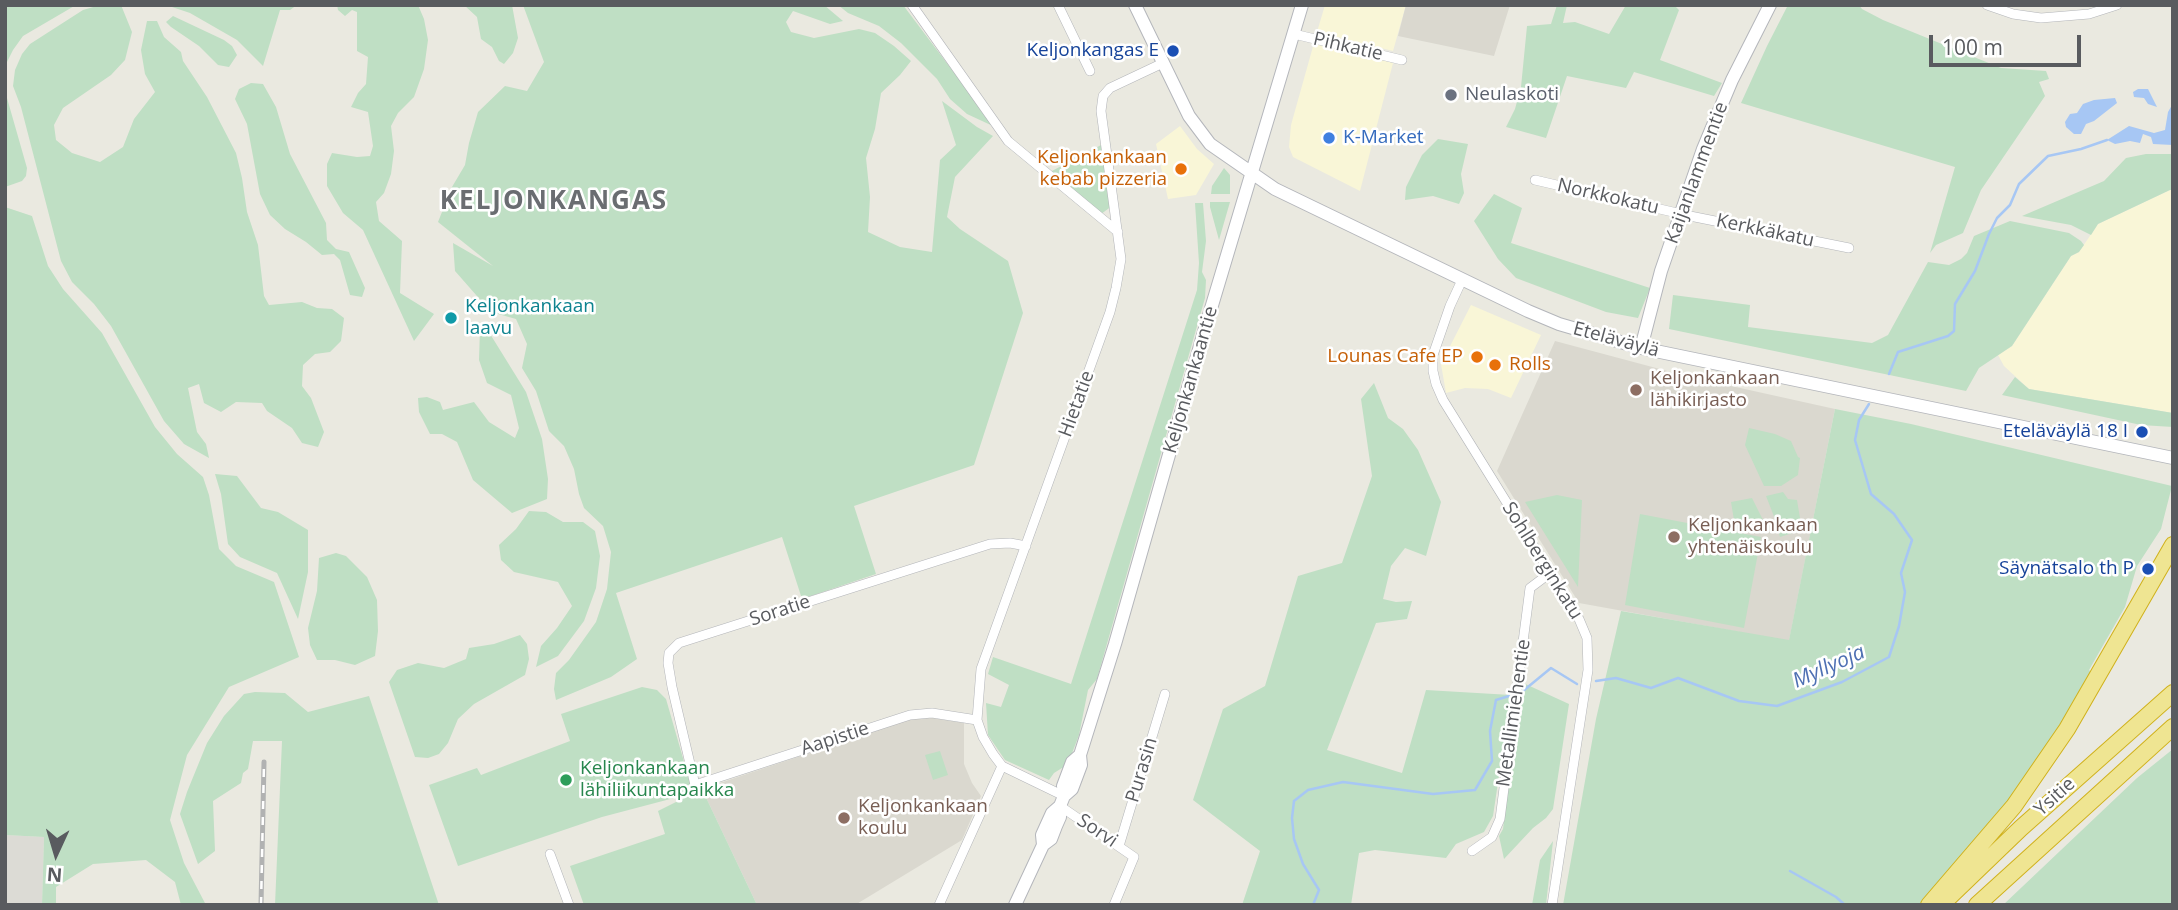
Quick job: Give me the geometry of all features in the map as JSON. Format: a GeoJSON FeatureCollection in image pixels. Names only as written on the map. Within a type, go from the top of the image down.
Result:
{"type":"FeatureCollection","features":[{"type":"Feature","properties":{"kind":"highway"},"geometry":{"type":"LineString","coordinates":[[1929,905],[2014,806],[2067,729],[2173,545]]}},
{"type":"Feature","properties":{"kind":"highway","name":"Ysitie"},"geometry":{"type":"LineString","coordinates":[[1941,905],[2021,828],[2173,693]]}},
{"type":"Feature","properties":{"kind":"highway","name":"Ysitie"},"geometry":{"type":"LineString","coordinates":[[1977,905],[2173,727]]}},
{"type":"Feature","properties":{"kind":"main road","name":"Eteläväylä"},"geometry":{"type":"LineString","coordinates":[[1135,5],[1189,116],[1210,144],[1275,189],[1559,324],[1641,348],[2173,458]]}},
{"type":"Feature","properties":{"kind":"main road","name":"Keljonkankaantie"},"geometry":{"type":"LineString","coordinates":[[1016,905],[1043,845],[1051,839],[1060,817],[1063,786],[1072,762],[1080,755],[1302,5]]}},
{"type":"Feature","properties":{"kind":"main road","name":"Kaijanlammentie"},"geometry":{"type":"LineString","coordinates":[[1641,348],[1661,271],[1680,214],[1732,80],[1770,5]]}},
{"type":"Feature","properties":{"kind":"street"},"geometry":{"type":"LineString","coordinates":[[912,5],[1008,141],[1118,232]]}},
{"type":"Feature","properties":{"kind":"street"},"geometry":{"type":"LineString","coordinates":[[1058,5],[1090,71]]}},
{"type":"Feature","properties":{"kind":"street"},"geometry":{"type":"LineString","coordinates":[[1987,5],[2013,14],[2041,18],[2089,14],[2117,5]]}},
{"type":"Feature","properties":{"kind":"street","name":"Pihkatie"},"geometry":{"type":"LineString","coordinates":[[1294,34],[1402,60]]}},
{"type":"Feature","properties":{"kind":"street","name":"Hietatie"},"geometry":{"type":"LineString","coordinates":[[977,720],[981,669],[1110,312],[1121,259],[1101,111],[1102,96],[1111,88],[1163,63]]}},
{"type":"Feature","properties":{"kind":"street","name":"Norkkokatu"},"geometry":{"type":"LineString","coordinates":[[1535,180],[1680,214]]}},
{"type":"Feature","properties":{"kind":"street","name":"Kerkkäkatu"},"geometry":{"type":"LineString","coordinates":[[1680,214],[1849,248]]}},
{"type":"Feature","properties":{"kind":"street","name":"Sohlberginkatu"},"geometry":{"type":"LineString","coordinates":[[1462,280],[1433,355],[1436,384],[1443,400],[1579,619],[1587,638],[1588,670],[1552,905]]}},
{"type":"Feature","properties":{"kind":"street","name":"Soratie"},"geometry":{"type":"LineString","coordinates":[[695,785],[671,687],[668,663],[671,649],[679,643],[990,544],[1010,543],[1026,547]]}},
{"type":"Feature","properties":{"kind":"street","name":"Metallimiehentie"},"geometry":{"type":"LineString","coordinates":[[1472,851],[1492,837],[1500,817],[1531,589],[1550,573]]}},
{"type":"Feature","properties":{"kind":"street","name":"Purasin"},"geometry":{"type":"LineString","coordinates":[[1119,845],[1165,694]]}},
{"type":"Feature","properties":{"kind":"street","name":"Aapistie"},"geometry":{"type":"LineString","coordinates":[[695,785],[910,715],[932,713],[977,720]]}},
{"type":"Feature","properties":{"kind":"street"},"geometry":{"type":"LineString","coordinates":[[977,720],[983,737],[1002,766],[1062,801]]}},
{"type":"Feature","properties":{"kind":"street"},"geometry":{"type":"LineString","coordinates":[[939,905],[1002,766]]}},
{"type":"Feature","properties":{"kind":"street","name":"Sorvi"},"geometry":{"type":"LineString","coordinates":[[1062,801],[1134,857],[1114,905]]}},
{"type":"Feature","properties":{"kind":"street"},"geometry":{"type":"LineString","coordinates":[[550,854],[569,905]]}},
{"type":"Feature","properties":{"kind":"shaded area"},"geometry":{"type":"Polygon","coordinates":[[[1325,5],[1406,5],[1393,51],[1317,32],[1325,5]]]}},
{"type":"Feature","properties":{"kind":"shaded area"},"geometry":{"type":"Polygon","coordinates":[[[1406,5],[1510,5],[1494,56],[1398,36],[1406,5]]]}},
{"type":"Feature","properties":{"kind":"shaded area"},"geometry":{"type":"Polygon","coordinates":[[[1314,43],[1393,63],[1360,191],[1293,157],[1289,147],[1291,125],[1314,43]]]}},
{"type":"Feature","properties":{"kind":"shaded area"},"geometry":{"type":"Polygon","coordinates":[[[1180,126],[1197,149],[1214,164],[1196,195],[1168,199],[1156,144],[1180,126]]]}},
{"type":"Feature","properties":{"kind":"shaded area"},"geometry":{"type":"Polygon","coordinates":[[[2173,190],[2173,413],[2029,389],[2004,366],[1998,355],[2012,346],[2071,256],[2079,252],[2098,224],[2173,190]]]}},
{"type":"Feature","properties":{"kind":"shaded area"},"geometry":{"type":"Polygon","coordinates":[[[1471,305],[1541,335],[1511,398],[1488,389],[1465,388],[1446,393],[1441,364],[1471,305]]]}},
{"type":"Feature","properties":{"kind":"shaded area","name":"Keljonkankaan yhtenäiskoulu"},"geometry":{"type":"Polygon","coordinates":[[[1555,341],[1686,376],[1835,409],[1789,641],[1579,603],[1497,471],[1555,341]]]}},
{"type":"Feature","properties":{"kind":"shaded area","name":"Keljonkankaan koulu"},"geometry":{"type":"Polygon","coordinates":[[[933,718],[964,723],[964,764],[981,796],[962,840],[855,905],[757,905],[702,789],[911,719],[933,718]]]}},
{"type":"Feature","properties":{"kind":"shaded area"},"geometry":{"type":"Polygon","coordinates":[[[5,835],[44,837],[42,905],[5,905],[5,835]]]}},
{"type":"Feature","properties":{"kind":"green space"},"geometry":{"type":"Polygon","coordinates":[[[5,5],[76,5],[23,36],[5,66],[5,5]]]}},
{"type":"Feature","properties":{"kind":"green space"},"geometry":{"type":"Polygon","coordinates":[[[100,5],[121,5],[132,32],[125,60],[111,75],[63,108],[54,125],[56,140],[72,153],[100,162],[123,147],[134,119],[155,92],[145,74],[141,50],[147,21],[157,21],[164,37],[181,52],[183,61],[207,97],[236,153],[247,212],[258,245],[264,296],[269,305],[302,302],[317,308],[332,309],[344,318],[341,341],[330,352],[315,354],[303,365],[302,386],[311,398],[324,432],[318,447],[302,443],[292,428],[267,411],[262,403],[236,402],[221,412],[204,403],[199,384],[188,388],[197,432],[206,444],[209,458],[184,444],[164,421],[111,326],[72,282],[61,261],[21,107],[13,86],[15,70],[30,44],[83,10],[100,5]]]}},
{"type":"Feature","properties":{"kind":"green space"},"geometry":{"type":"Polygon","coordinates":[[[166,5],[297,5],[290,10],[280,10],[263,66],[237,40],[190,13],[166,5]]]}},
{"type":"Feature","properties":{"kind":"green space"},"geometry":{"type":"Polygon","coordinates":[[[337,5],[418,5],[424,19],[428,40],[424,69],[414,97],[398,113],[391,126],[394,151],[391,174],[384,193],[376,202],[379,221],[402,241],[400,293],[434,314],[414,341],[363,230],[343,213],[327,186],[327,164],[332,153],[370,156],[373,146],[368,112],[351,107],[366,84],[368,57],[357,51],[357,12],[352,10],[345,16],[338,10],[337,5]]]}},
{"type":"Feature","properties":{"kind":"green space"},"geometry":{"type":"Polygon","coordinates":[[[464,5],[512,5],[518,38],[513,53],[504,64],[499,61],[492,47],[481,39],[477,17],[464,5]]]}},
{"type":"Feature","properties":{"kind":"green space"},"geometry":{"type":"Polygon","coordinates":[[[523,5],[824,5],[843,21],[830,24],[793,11],[786,22],[791,32],[814,38],[859,29],[875,33],[911,61],[881,93],[875,129],[866,158],[870,197],[868,232],[900,247],[932,252],[940,160],[956,145],[942,101],[993,136],[955,177],[947,217],[960,229],[1008,261],[1023,313],[974,465],[854,506],[876,574],[802,599],[782,537],[616,593],[637,659],[611,677],[556,700],[556,673],[569,660],[596,622],[607,589],[611,552],[603,526],[584,508],[574,469],[564,446],[549,431],[536,391],[522,368],[527,344],[516,319],[491,312],[455,271],[453,243],[493,266],[438,222],[452,187],[465,165],[478,112],[505,86],[527,91],[544,62],[523,5]]]}},
{"type":"Feature","properties":{"kind":"green space"},"geometry":{"type":"Polygon","coordinates":[[[838,5],[903,5],[995,127],[967,114],[950,99],[937,79],[901,43],[879,26],[848,13],[838,5]]]}},
{"type":"Feature","properties":{"kind":"green space"},"geometry":{"type":"Polygon","coordinates":[[[1557,5],[1567,5],[1563,23],[1575,22],[1609,34],[1626,5],[1674,5],[1679,10],[1660,60],[1722,83],[1714,96],[1634,72],[1626,88],[1567,76],[1546,138],[1506,127],[1515,109],[1521,87],[1527,26],[1551,24],[1557,5]]]}},
{"type":"Feature","properties":{"kind":"green space"},"geometry":{"type":"Polygon","coordinates":[[[1788,5],[1859,5],[1883,20],[2001,68],[2046,71],[2049,79],[2039,82],[2045,96],[1981,190],[1963,233],[1936,245],[1930,253],[1955,167],[1741,103],[1788,5]]]}},
{"type":"Feature","properties":{"kind":"green space"},"geometry":{"type":"Polygon","coordinates":[[[173,16],[232,46],[237,55],[229,67],[218,65],[199,46],[171,27],[166,22],[173,16]]]}},
{"type":"Feature","properties":{"kind":"green space"},"geometry":{"type":"Polygon","coordinates":[[[251,83],[263,84],[276,107],[290,154],[326,223],[327,240],[336,249],[349,252],[365,288],[362,297],[350,295],[340,260],[334,254],[322,255],[270,215],[260,194],[247,124],[235,99],[239,89],[251,83]]]}},
{"type":"Feature","properties":{"kind":"green space"},"geometry":{"type":"Polygon","coordinates":[[[5,91],[27,168],[22,181],[5,187],[5,91]]]}},
{"type":"Feature","properties":{"kind":"green space"},"geometry":{"type":"Polygon","coordinates":[[[1438,139],[1468,144],[1461,174],[1464,193],[1459,204],[1433,196],[1405,200],[1406,187],[1422,155],[1438,139]]]}},
{"type":"Feature","properties":{"kind":"green space"},"geometry":{"type":"Polygon","coordinates":[[[1103,144],[1112,206],[1101,214],[1050,172],[1103,144]]]}},
{"type":"Feature","properties":{"kind":"green space"},"geometry":{"type":"Polygon","coordinates":[[[2146,154],[2173,154],[2173,190],[2098,224],[2091,235],[2071,225],[2022,216],[2104,181],[2126,158],[2146,154]]]}},
{"type":"Feature","properties":{"kind":"green space"},"geometry":{"type":"Polygon","coordinates":[[[1224,168],[1230,175],[1230,194],[1211,194],[1212,186],[1224,168]]]}},
{"type":"Feature","properties":{"kind":"green space"},"geometry":{"type":"Polygon","coordinates":[[[1494,194],[1522,208],[1511,243],[1650,288],[1638,318],[1606,312],[1516,278],[1498,259],[1474,221],[1494,194]]]}},
{"type":"Feature","properties":{"kind":"green space"},"geometry":{"type":"Polygon","coordinates":[[[1210,202],[1230,202],[1219,240],[1210,207],[1210,202]]]}},
{"type":"Feature","properties":{"kind":"green space"},"geometry":{"type":"Polygon","coordinates":[[[1195,203],[1203,203],[1206,241],[1202,272],[1206,280],[1205,298],[1097,679],[1088,690],[1079,735],[1066,769],[1062,768],[1054,773],[1049,780],[1005,760],[988,735],[986,703],[1001,707],[1009,685],[988,674],[993,657],[1071,684],[1197,290],[1199,263],[1195,203]]]}},
{"type":"Feature","properties":{"kind":"green space"},"geometry":{"type":"Polygon","coordinates":[[[5,207],[32,216],[48,266],[63,289],[102,333],[155,427],[177,454],[203,477],[219,549],[236,566],[274,582],[299,657],[229,687],[187,755],[170,820],[184,863],[206,905],[181,905],[175,882],[146,860],[93,864],[56,887],[56,905],[42,905],[44,837],[5,835],[5,207]]]}},
{"type":"Feature","properties":{"kind":"green space"},"geometry":{"type":"Polygon","coordinates":[[[2010,221],[2069,233],[2084,245],[2079,252],[2071,256],[2012,346],[1979,368],[1966,391],[1669,329],[1673,295],[1750,305],[1748,327],[1872,343],[1888,335],[1928,262],[1949,265],[1961,259],[1967,253],[1974,236],[2010,221]]]}},
{"type":"Feature","properties":{"kind":"green space"},"geometry":{"type":"Polygon","coordinates":[[[480,329],[487,329],[526,392],[542,439],[548,479],[547,499],[512,513],[473,480],[457,442],[442,434],[430,434],[419,412],[418,398],[427,397],[440,402],[443,410],[474,402],[489,422],[515,438],[519,428],[511,395],[487,383],[479,360],[480,329]]]}},
{"type":"Feature","properties":{"kind":"green space"},"geometry":{"type":"Polygon","coordinates":[[[2015,377],[2029,389],[2173,413],[2173,427],[2141,425],[2002,395],[2015,377]]]}},
{"type":"Feature","properties":{"kind":"green space"},"geometry":{"type":"Polygon","coordinates":[[[1374,383],[1388,418],[1403,429],[1418,450],[1441,502],[1426,556],[1405,548],[1391,566],[1383,599],[1412,601],[1407,619],[1376,623],[1327,750],[1402,773],[1426,690],[1511,695],[1493,816],[1484,832],[1456,844],[1446,858],[1375,850],[1359,853],[1351,905],[1242,905],[1260,851],[1193,800],[1223,709],[1265,686],[1298,576],[1342,563],[1372,476],[1361,399],[1374,383]]]}},
{"type":"Feature","properties":{"kind":"green space"},"geometry":{"type":"Polygon","coordinates":[[[1835,409],[1911,424],[2172,486],[2161,529],[2137,566],[2125,607],[2089,670],[2093,674],[2027,777],[1987,830],[1920,905],[1563,905],[1596,719],[1621,611],[1789,640],[1835,409]]]}},
{"type":"Feature","properties":{"kind":"green space"},"geometry":{"type":"Polygon","coordinates":[[[1749,428],[1791,441],[1800,458],[1798,475],[1781,486],[1764,486],[1745,445],[1749,428]]]}},
{"type":"Feature","properties":{"kind":"green space"},"geometry":{"type":"Polygon","coordinates":[[[215,474],[237,476],[261,508],[278,512],[308,530],[308,572],[298,619],[277,573],[240,557],[228,544],[221,494],[215,474]]]}},
{"type":"Feature","properties":{"kind":"green space"},"geometry":{"type":"Polygon","coordinates":[[[1783,492],[1788,499],[1797,500],[1802,530],[1780,537],[1766,496],[1783,492]]]}},
{"type":"Feature","properties":{"kind":"green space"},"geometry":{"type":"Polygon","coordinates":[[[1557,495],[1582,500],[1578,587],[1525,502],[1557,495]]]}},
{"type":"Feature","properties":{"kind":"green space"},"geometry":{"type":"Polygon","coordinates":[[[1752,498],[1765,524],[1734,520],[1731,502],[1752,498]]]}},
{"type":"Feature","properties":{"kind":"green space"},"geometry":{"type":"Polygon","coordinates":[[[529,511],[546,512],[563,522],[583,522],[595,531],[600,556],[596,588],[584,621],[558,656],[536,667],[541,646],[572,606],[558,582],[514,572],[501,560],[499,545],[516,529],[529,511]]]}},
{"type":"Feature","properties":{"kind":"green space"},"geometry":{"type":"Polygon","coordinates":[[[1640,514],[1761,537],[1744,628],[1625,605],[1640,514]]]}},
{"type":"Feature","properties":{"kind":"green space"},"geometry":{"type":"Polygon","coordinates":[[[336,553],[346,556],[367,577],[377,600],[378,631],[375,656],[355,665],[335,660],[317,660],[310,645],[308,628],[317,591],[319,558],[336,553]]]}},
{"type":"Feature","properties":{"kind":"green space"},"geometry":{"type":"Polygon","coordinates":[[[520,635],[527,644],[529,659],[525,675],[474,704],[458,719],[448,743],[439,754],[428,758],[415,757],[389,682],[397,670],[418,663],[444,668],[466,659],[469,648],[494,644],[520,635]]]}},
{"type":"Feature","properties":{"kind":"green space"},"geometry":{"type":"Polygon","coordinates":[[[1521,682],[1569,704],[1553,809],[1504,859],[1499,836],[1503,829],[1521,682]]]}},
{"type":"Feature","properties":{"kind":"green space","name":"Keljonkankaan lähiliikuntapaikka"},"geometry":{"type":"Polygon","coordinates":[[[642,687],[657,690],[666,699],[693,793],[602,817],[458,866],[429,785],[477,768],[481,775],[570,741],[561,714],[642,687]]]}},
{"type":"Feature","properties":{"kind":"green space"},"geometry":{"type":"Polygon","coordinates":[[[285,693],[308,712],[369,696],[439,905],[275,905],[282,741],[253,741],[248,769],[243,773],[241,783],[213,801],[215,851],[198,864],[180,814],[187,792],[207,743],[224,716],[244,694],[285,693]]]}},
{"type":"Feature","properties":{"kind":"green space"},"geometry":{"type":"Polygon","coordinates":[[[2173,749],[2173,905],[2003,905],[2137,778],[2173,749]]]}},
{"type":"Feature","properties":{"kind":"green space"},"geometry":{"type":"Polygon","coordinates":[[[940,751],[948,775],[933,780],[925,755],[940,751]]]}},
{"type":"Feature","properties":{"kind":"green space"},"geometry":{"type":"Polygon","coordinates":[[[702,789],[757,905],[584,905],[570,866],[665,834],[658,811],[702,789]]]}},
{"type":"Feature","properties":{"kind":"green space"},"geometry":{"type":"Polygon","coordinates":[[[1553,841],[1546,905],[1532,905],[1540,860],[1553,841]]]}},
{"type":"Feature","properties":{"kind":"water"},"geometry":{"type":"Polygon","coordinates":[[[2148,89],[2157,107],[2148,104],[2144,98],[2134,97],[2133,92],[2148,89]]]}},
{"type":"Feature","properties":{"kind":"water"},"geometry":{"type":"Polygon","coordinates":[[[2115,98],[2117,103],[2086,124],[2081,134],[2074,134],[2066,127],[2065,122],[2070,114],[2077,113],[2083,104],[2115,98]]]}},
{"type":"Feature","properties":{"kind":"water"},"geometry":{"type":"Polygon","coordinates":[[[2172,105],[2173,145],[2153,144],[2151,137],[2143,134],[2140,143],[2130,141],[2115,144],[2107,140],[2129,126],[2154,133],[2165,130],[2172,105]]]}},
{"type":"Feature","properties":{"kind":"waterway","name":"Myllyoja"},"geometry":{"type":"LineString","coordinates":[[1889,374],[1898,352],[1948,336],[1954,331],[1955,304],[1975,271],[1997,218],[2010,205],[2019,184],[2048,156],[2107,140]]}},
{"type":"Feature","properties":{"kind":"waterway","name":"Myllyoja"},"geometry":{"type":"LineString","coordinates":[[1596,681],[1616,678],[1651,688],[1678,678],[1739,701],[1777,706],[1842,682],[1889,657],[1899,626],[1905,592],[1901,573],[1912,540],[1894,514],[1871,494],[1855,440],[1859,420],[1869,404]]}},
{"type":"Feature","properties":{"kind":"waterway","name":"Myllyoja"},"geometry":{"type":"LineString","coordinates":[[1523,691],[1551,668],[1577,684]]}},
{"type":"Feature","properties":{"kind":"waterway","name":"Myllyoja"},"geometry":{"type":"LineString","coordinates":[[1313,905],[1319,890],[1303,864],[1294,839],[1294,801],[1308,790],[1343,782],[1433,794],[1475,790],[1492,761],[1490,731],[1496,700],[1509,696]]}},
{"type":"Feature","properties":{"kind":"waterway"},"geometry":{"type":"LineString","coordinates":[[1790,871],[1845,905]]}},
{"type":"Feature","properties":{"kind":"railway"},"geometry":{"type":"LineString","coordinates":[[261,905],[264,762]]}},
{"type":"Feature","properties":{"kind":"place","name":"Keljonkangas E"},"geometry":{"type":"Point","coordinates":[1173,51]}},
{"type":"Feature","properties":{"kind":"place","name":"Neulaskoti"},"geometry":{"type":"Point","coordinates":[1451,95]}},
{"type":"Feature","properties":{"kind":"place","name":"K-Market"},"geometry":{"type":"Point","coordinates":[1329,138]}},
{"type":"Feature","properties":{"kind":"place","name":"Keljonkankaan kebab pizzeria"},"geometry":{"type":"Point","coordinates":[1181,169]}},
{"type":"Feature","properties":{"kind":"place","name":"Keljonkankaan laavu"},"geometry":{"type":"Point","coordinates":[451,318]}},
{"type":"Feature","properties":{"kind":"place","name":"Lounas Cafe EP"},"geometry":{"type":"Point","coordinates":[1477,357]}},
{"type":"Feature","properties":{"kind":"place","name":"Rolls"},"geometry":{"type":"Point","coordinates":[1495,365]}},
{"type":"Feature","properties":{"kind":"place","name":"Keljonkankaan lähikirjasto"},"geometry":{"type":"Point","coordinates":[1636,390]}},
{"type":"Feature","properties":{"kind":"place","name":"Eteläväylä 18 I"},"geometry":{"type":"Point","coordinates":[2142,432]}},
{"type":"Feature","properties":{"kind":"place","name":"Keljonkankaan yhtenäiskoulu"},"geometry":{"type":"Point","coordinates":[1674,537]}},
{"type":"Feature","properties":{"kind":"place","name":"Säynätsalo th P"},"geometry":{"type":"Point","coordinates":[2148,569]}},
{"type":"Feature","properties":{"kind":"place","name":"Keljonkankaan lähiliikuntapaikka"},"geometry":{"type":"Point","coordinates":[566,780]}},
{"type":"Feature","properties":{"kind":"place","name":"Keljonkankaan koulu"},"geometry":{"type":"Point","coordinates":[844,818]}},
{"type":"Feature","properties":{"kind":"district","name":"KELJONKANGAS"},"geometry":{"type":"Point","coordinates":[554,202]}}]}
